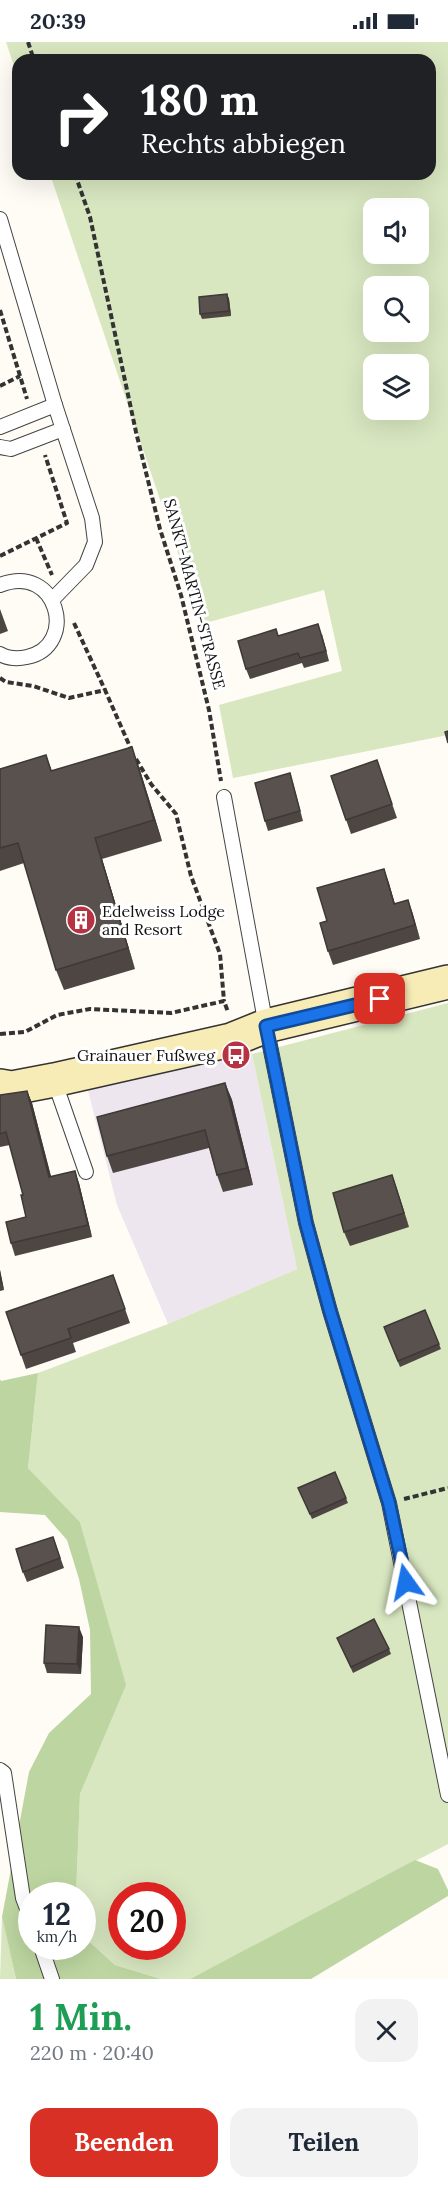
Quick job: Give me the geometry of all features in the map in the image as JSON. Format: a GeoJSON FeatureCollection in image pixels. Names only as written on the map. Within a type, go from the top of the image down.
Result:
{"type":"FeatureCollection","features":[{"type":"Feature","properties":{"kind":"street"},"geometry":{"type":"LineString","coordinates":[[0,1086],[12,1088],[54,1080],[234,1039],[266,1026],[448,982]]}},
{"type":"Feature","properties":{"kind":"lane"},"geometry":{"type":"LineString","coordinates":[[0,219],[55,405],[92,518],[95,542],[86,565],[52,600]]}},
{"type":"Feature","properties":{"kind":"lane"},"geometry":{"type":"LineString","coordinates":[[0,274],[15,271]]}},
{"type":"Feature","properties":{"kind":"lane"},"geometry":{"type":"LineString","coordinates":[[0,427],[55,405]]}},
{"type":"Feature","properties":{"kind":"lane"},"geometry":{"type":"LineString","coordinates":[[0,447],[11,449],[63,429]]}},
{"type":"Feature","properties":{"kind":"lane"},"geometry":{"type":"LineString","coordinates":[[0,585],[9,581],[22,580],[34,583],[52,600],[57,613],[57,626],[52,639],[43,649],[31,656],[18,659],[0,654]]}},
{"type":"Feature","properties":{"kind":"lane"},"geometry":{"type":"LineString","coordinates":[[224,797],[266,1026],[306,1223],[330,1311],[389,1503],[448,1795]]}},
{"type":"Feature","properties":{"kind":"lane"},"geometry":{"type":"LineString","coordinates":[[54,1080],[86,1172]]}},
{"type":"Feature","properties":{"kind":"lane"},"geometry":{"type":"LineString","coordinates":[[0,1770],[4,1773],[21,1882]]}},
{"type":"Feature","properties":{"kind":"lane"},"geometry":{"type":"LineString","coordinates":[[45,1960],[52,1979]]}},
{"type":"Feature","properties":{"kind":"path","name":"SANKT-MARTIN-STRASSE"},"geometry":{"type":"LineString","coordinates":[[77,180],[90,217],[136,432],[160,530],[181,595],[209,710],[224,797]]}},
{"type":"Feature","properties":{"kind":"path"},"geometry":{"type":"LineString","coordinates":[[0,386],[20,376]]}},
{"type":"Feature","properties":{"kind":"path"},"geometry":{"type":"LineString","coordinates":[[0,678],[6,682],[33,686],[69,698],[105,690],[132,752],[151,784],[176,814],[191,876],[220,954],[224,1001],[234,1039]]}},
{"type":"Feature","properties":{"kind":"path"},"geometry":{"type":"LineString","coordinates":[[0,1034],[25,1032],[57,1015],[90,1009],[171,1013],[224,1001]]}},
{"type":"Feature","properties":{"kind":"path"},"geometry":{"type":"LineString","coordinates":[[389,1503],[448,1488]]}},
{"type":"Feature","properties":{"kind":"shaded area"},"geometry":{"type":"Polygon","coordinates":[[[238,1023],[252,1054],[297,1269],[168,1324],[117,1205],[81,1063],[238,1023]]]}},
{"type":"Feature","properties":{"kind":"green space"},"geometry":{"type":"Polygon","coordinates":[[[6,42],[448,42],[448,735],[233,778],[219,705],[342,671],[324,590],[202,624],[52,180],[436,180],[436,54],[12,54],[12,60],[6,42]]]}},
{"type":"Feature","properties":{"kind":"green space"},"geometry":{"type":"Polygon","coordinates":[[[448,1003],[448,1844],[190,1979],[161,1979],[115,1965],[109,1960],[186,1960],[186,1882],[108,1882],[108,1959],[96,1948],[96,1882],[77,1882],[80,1794],[125,1685],[80,1522],[28,1468],[38,1373],[168,1324],[297,1269],[252,1054],[448,1003]]]}},
{"type":"Feature","properties":{"kind":"green space"},"geometry":{"type":"Polygon","coordinates":[[[38,1373],[28,1468],[80,1522],[126,1685],[80,1794],[77,1882],[18,1882],[18,1960],[96,1960],[96,1948],[115,1965],[161,1979],[16,1979],[2,1917],[29,1772],[49,1733],[91,1694],[90,1630],[79,1579],[67,1540],[45,1515],[0,1512],[0,1379],[1,1381],[38,1373]]]}},
{"type":"Feature","properties":{"kind":"green space"},"geometry":{"type":"Polygon","coordinates":[[[415,1860],[438,1869],[448,1890],[448,1896],[311,1979],[190,1979],[415,1860]]]}},
{"type":"Feature","properties":{"kind":"green space"},"geometry":{"type":"Polygon","coordinates":[[[2,1917],[16,1979],[0,1979],[2,1917]]]}},
{"type":"Feature","properties":{"kind":"building"},"geometry":{"type":"Polygon","coordinates":[[[227,294],[229,311],[200,314],[199,297],[227,294]]]}},
{"type":"Feature","properties":{"kind":"building"},"geometry":{"type":"Polygon","coordinates":[[[318,624],[326,651],[300,658],[298,653],[246,669],[238,641],[276,629],[278,636],[318,624]]]}},
{"type":"Feature","properties":{"kind":"building","name":"Edelweiss Lodge and Resort"},"geometry":{"type":"Polygon","coordinates":[[[132,747],[154,820],[95,838],[128,948],[56,970],[18,843],[0,848],[0,769],[46,755],[51,771],[132,747]]]}},
{"type":"Feature","properties":{"kind":"building"},"geometry":{"type":"Polygon","coordinates":[[[377,760],[392,804],[346,820],[331,776],[377,760]]]}},
{"type":"Feature","properties":{"kind":"building"},"geometry":{"type":"Polygon","coordinates":[[[290,773],[300,811],[265,821],[255,783],[290,773]]]}},
{"type":"Feature","properties":{"kind":"building"},"geometry":{"type":"Polygon","coordinates":[[[384,869],[394,904],[408,900],[415,925],[328,951],[320,923],[327,921],[317,888],[384,869]]]}},
{"type":"Feature","properties":{"kind":"building"},"geometry":{"type":"Polygon","coordinates":[[[225,1083],[247,1168],[217,1175],[205,1130],[107,1156],[97,1117],[225,1083]]]}},
{"type":"Feature","properties":{"kind":"building"},"geometry":{"type":"Polygon","coordinates":[[[27,1091],[49,1177],[75,1171],[88,1225],[11,1243],[6,1222],[26,1217],[21,1195],[23,1195],[6,1132],[0,1134],[0,1095],[27,1091]]]}},
{"type":"Feature","properties":{"kind":"building"},"geometry":{"type":"Polygon","coordinates":[[[392,1175],[404,1213],[344,1232],[333,1193],[392,1175]]]}},
{"type":"Feature","properties":{"kind":"building"},"geometry":{"type":"Polygon","coordinates":[[[113,1275],[125,1309],[68,1329],[71,1338],[21,1355],[6,1312],[113,1275]]]}},
{"type":"Feature","properties":{"kind":"building"},"geometry":{"type":"Polygon","coordinates":[[[425,1310],[439,1344],[398,1361],[384,1327],[425,1310]]]}},
{"type":"Feature","properties":{"kind":"building"},"geometry":{"type":"Polygon","coordinates":[[[335,1472],[346,1498],[310,1514],[298,1488],[335,1472]]]}},
{"type":"Feature","properties":{"kind":"building"},"geometry":{"type":"Polygon","coordinates":[[[53,1537],[60,1558],[23,1572],[16,1549],[53,1537]]]}},
{"type":"Feature","properties":{"kind":"building"},"geometry":{"type":"Polygon","coordinates":[[[374,1619],[389,1649],[351,1667],[337,1638],[374,1619]]]}},
{"type":"Feature","properties":{"kind":"building"},"geometry":{"type":"Polygon","coordinates":[[[46,1625],[79,1627],[77,1664],[44,1663],[46,1625]]]}},
{"type":"Feature","properties":{"kind":"place","name":"Edelweiss Lodge and Resort"},"geometry":{"type":"Point","coordinates":[81,920]}},
{"type":"Feature","properties":{"kind":"place","name":"Grainauer Fußweg"},"geometry":{"type":"Point","coordinates":[236,1055]}},
{"type":"Feature","properties":{"kind":"route"},"geometry":{"type":"LineString","coordinates":[[380,999],[266,1026],[306,1223],[330,1311],[389,1503],[406,1582]]}}]}
